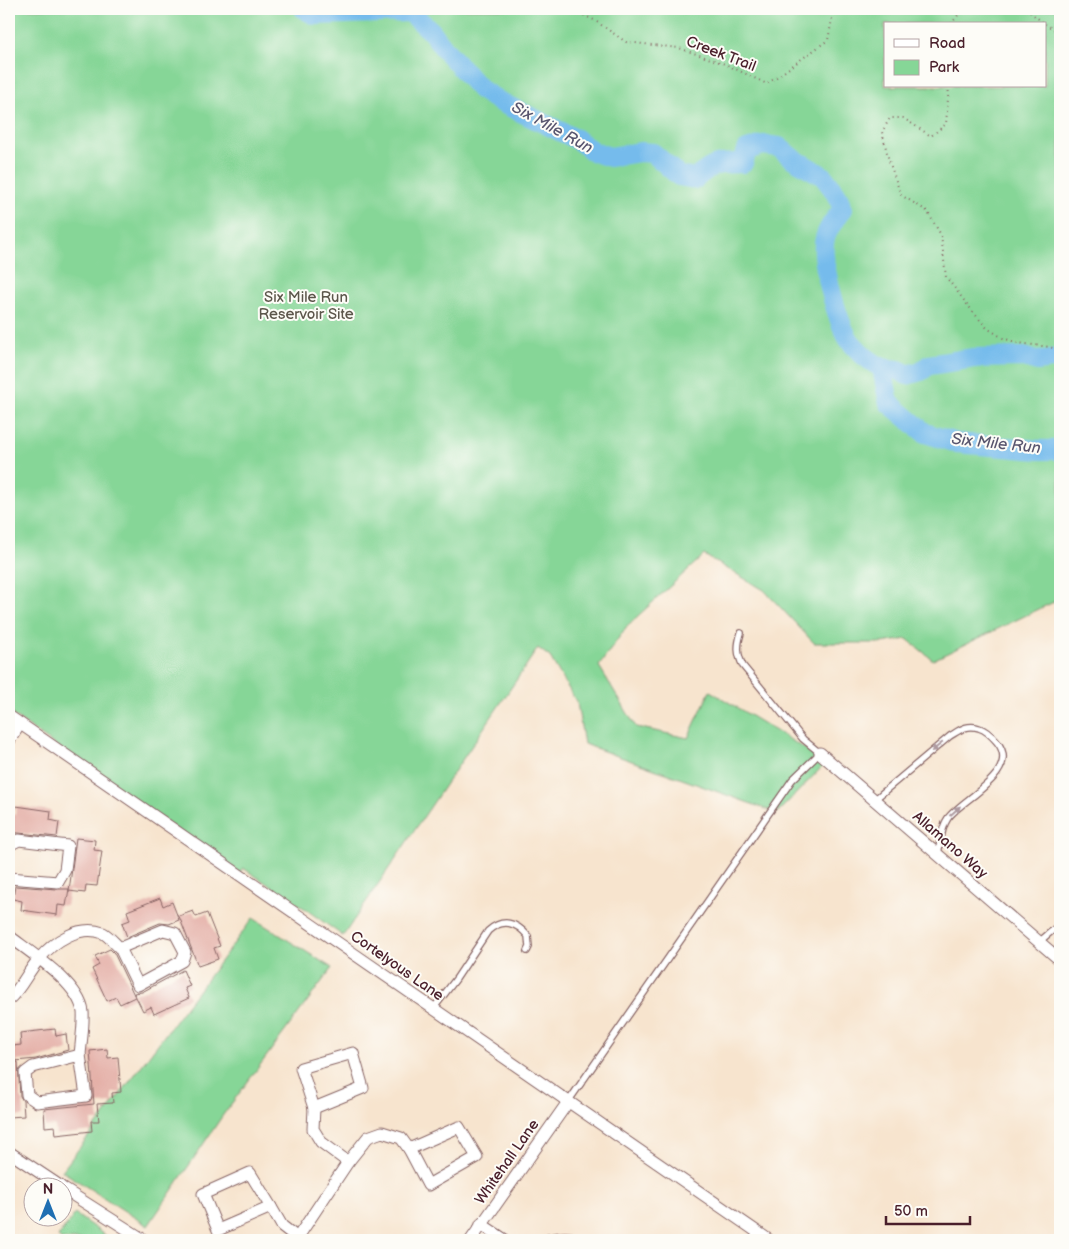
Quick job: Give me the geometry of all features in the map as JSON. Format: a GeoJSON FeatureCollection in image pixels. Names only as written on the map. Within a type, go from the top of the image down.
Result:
{"type":"FeatureCollection","features":[{"type":"Feature","properties":{"kind":"street","name":"Cortelyous Lane"},"geometry":{"type":"LineString","coordinates":[[9,716],[769,1240]]}},
{"type":"Feature","properties":{"kind":"street"},"geometry":{"type":"LineString","coordinates":[[9,741],[20,724]]}},
{"type":"Feature","properties":{"kind":"street","name":"Allamano Way"},"geometry":{"type":"LineString","coordinates":[[820,753],[1060,960]]}},
{"type":"Feature","properties":{"kind":"street"},"geometry":{"type":"LineString","coordinates":[[9,847],[9,845],[19,840],[68,846],[65,870],[58,882],[9,878]]}},
{"type":"Feature","properties":{"kind":"street"},"geometry":{"type":"LineString","coordinates":[[9,999],[39,959],[61,939],[75,933],[88,931],[103,934],[120,948],[138,986],[182,961],[185,952],[175,933],[163,930],[120,948]]}},
{"type":"Feature","properties":{"kind":"street"},"geometry":{"type":"LineString","coordinates":[[9,936],[62,979],[76,994],[83,1012],[80,1055],[86,1096],[37,1102],[28,1095],[25,1073],[33,1066],[80,1055]]}},
{"type":"Feature","properties":{"kind":"street"},"geometry":{"type":"LineString","coordinates":[[314,1108],[363,1088],[353,1053],[300,1068],[314,1108],[313,1129],[321,1142],[348,1162]]}},
{"type":"Feature","properties":{"kind":"street","name":"Whitehall Lane"},"geometry":{"type":"LineString","coordinates":[[470,1240],[568,1102]]}},
{"type":"Feature","properties":{"kind":"street"},"geometry":{"type":"LineString","coordinates":[[271,1207],[218,1230],[203,1194],[250,1173],[271,1207],[282,1226],[298,1240],[348,1162],[368,1138],[382,1132],[401,1138],[428,1185],[477,1157],[459,1127],[409,1149]]}},
{"type":"Feature","properties":{"kind":"street"},"geometry":{"type":"LineString","coordinates":[[9,1152],[45,1176]]}},
{"type":"Feature","properties":{"kind":"street"},"geometry":{"type":"LineString","coordinates":[[72,1194],[144,1240]]}},
{"type":"Feature","properties":{"kind":"street"},"geometry":{"type":"LineString","coordinates":[[481,1224],[504,1240]]}},
{"type":"Feature","properties":{"kind":"street"},"geometry":{"type":"LineString","coordinates":[[548,1240],[554,1238],[573,1238],[581,1240]]}},
{"type":"Feature","properties":{"kind":"lane"},"geometry":{"type":"LineString","coordinates":[[568,1102],[792,780],[820,753],[803,739],[743,666],[739,658],[737,646],[740,633]]}},
{"type":"Feature","properties":{"kind":"lane"},"geometry":{"type":"LineString","coordinates":[[874,800],[950,736],[964,727],[978,727],[993,737],[1000,745],[1003,754],[1002,766],[996,776],[949,817],[942,833],[938,855]]}},
{"type":"Feature","properties":{"kind":"lane"},"geometry":{"type":"LineString","coordinates":[[434,1009],[493,926],[509,922],[516,925],[528,936],[529,947],[527,951]]}},
{"type":"Feature","properties":{"kind":"lane"},"geometry":{"type":"LineString","coordinates":[[1039,942],[1060,924]]}},
{"type":"Feature","properties":{"kind":"path"},"geometry":{"type":"LineString","coordinates":[[525,9],[529,11],[565,9]]}},
{"type":"Feature","properties":{"kind":"path","name":"Creek Trail"},"geometry":{"type":"LineString","coordinates":[[570,9],[594,20],[626,42],[679,48],[726,64],[767,84],[828,40],[834,9]]}},
{"type":"Feature","properties":{"kind":"path"},"geometry":{"type":"LineString","coordinates":[[953,22],[959,14],[957,9]]}},
{"type":"Feature","properties":{"kind":"path"},"geometry":{"type":"LineString","coordinates":[[1026,9],[1042,22]]}},
{"type":"Feature","properties":{"kind":"path"},"geometry":{"type":"LineString","coordinates":[[1046,25],[1060,33]]}},
{"type":"Feature","properties":{"kind":"path"},"geometry":{"type":"LineString","coordinates":[[949,88],[946,124],[932,136],[903,118],[890,118],[882,132],[889,161],[901,195],[927,210],[941,235],[946,277],[987,328],[1004,338],[1018,343],[1050,347],[1058,350],[1060,348]]}},
{"type":"Feature","properties":{"kind":"green space","name":"Six Mile Run Reservoir Site"},"geometry":{"type":"Polygon","coordinates":[[[9,9],[1060,9],[1060,599],[933,660],[907,639],[882,643],[814,643],[764,590],[704,555],[627,626],[599,666],[636,727],[688,738],[710,691],[827,762],[777,813],[584,744],[577,703],[550,657],[538,648],[343,936],[243,868],[239,873],[9,713],[9,9]]]}},
{"type":"Feature","properties":{"kind":"green space"},"geometry":{"type":"Polygon","coordinates":[[[253,918],[332,968],[223,1115],[148,1226],[62,1171],[253,918]]]}},
{"type":"Feature","properties":{"kind":"green space"},"geometry":{"type":"Polygon","coordinates":[[[75,1214],[112,1240],[62,1240],[58,1237],[66,1226],[72,1226],[72,1218],[75,1214]]]}},
{"type":"Feature","properties":{"kind":"building"},"geometry":{"type":"Polygon","coordinates":[[[16,806],[51,811],[50,820],[59,822],[57,837],[9,832],[9,814],[15,815],[16,806]]]}},
{"type":"Feature","properties":{"kind":"building"},"geometry":{"type":"Polygon","coordinates":[[[76,838],[95,840],[94,850],[102,851],[97,886],[86,885],[85,893],[69,891],[76,838]]]}},
{"type":"Feature","properties":{"kind":"building"},"geometry":{"type":"Polygon","coordinates":[[[15,886],[69,889],[66,906],[58,905],[57,915],[21,910],[22,901],[13,899],[15,886]]]}},
{"type":"Feature","properties":{"kind":"building"},"geometry":{"type":"Polygon","coordinates":[[[160,898],[163,906],[172,902],[179,920],[169,924],[160,923],[127,937],[122,923],[130,920],[127,911],[160,898]]]}},
{"type":"Feature","properties":{"kind":"building"},"geometry":{"type":"Polygon","coordinates":[[[193,911],[196,917],[207,913],[220,946],[214,948],[218,959],[198,966],[179,916],[193,911]]]}},
{"type":"Feature","properties":{"kind":"building"},"geometry":{"type":"Polygon","coordinates":[[[110,949],[114,953],[135,997],[120,1004],[116,997],[107,1001],[92,969],[99,965],[95,956],[110,949]]]}},
{"type":"Feature","properties":{"kind":"building"},"geometry":{"type":"Polygon","coordinates":[[[183,970],[190,986],[185,988],[189,998],[154,1014],[151,1007],[143,1011],[134,993],[142,992],[183,970]]]}},
{"type":"Feature","properties":{"kind":"building"},"geometry":{"type":"Polygon","coordinates":[[[55,1029],[56,1036],[66,1034],[68,1050],[36,1059],[15,1061],[13,1046],[21,1045],[20,1033],[55,1029]]]}},
{"type":"Feature","properties":{"kind":"building"},"geometry":{"type":"Polygon","coordinates":[[[107,1049],[108,1058],[118,1057],[121,1092],[112,1093],[113,1103],[97,1104],[99,1121],[91,1121],[92,1131],[56,1135],[55,1126],[45,1127],[44,1109],[94,1104],[90,1051],[107,1049]]]}},
{"type":"Feature","properties":{"kind":"building"},"geometry":{"type":"Polygon","coordinates":[[[18,1062],[20,1096],[23,1101],[24,1116],[9,1117],[9,1063],[18,1062]]]}},
{"type":"Feature","properties":{"kind":"waterway","name":"Six Mile Run"},"geometry":{"type":"LineString","coordinates":[[304,9],[315,15],[410,12],[431,31],[480,89],[500,102],[576,139],[594,152],[610,157],[640,152],[653,153],[679,176],[695,179],[717,165],[743,163],[747,150],[763,145],[779,147],[792,158],[823,176],[836,193],[843,209],[828,230],[824,247],[831,291],[840,321],[850,341],[863,355],[881,367],[897,370],[907,375],[921,371],[929,365],[974,358],[1024,357],[1037,361],[1060,358]]}},
{"type":"Feature","properties":{"kind":"waterway","name":"Six Mile Run"},"geometry":{"type":"LineString","coordinates":[[882,368],[889,403],[925,433],[957,443],[1060,450]]}}]}
